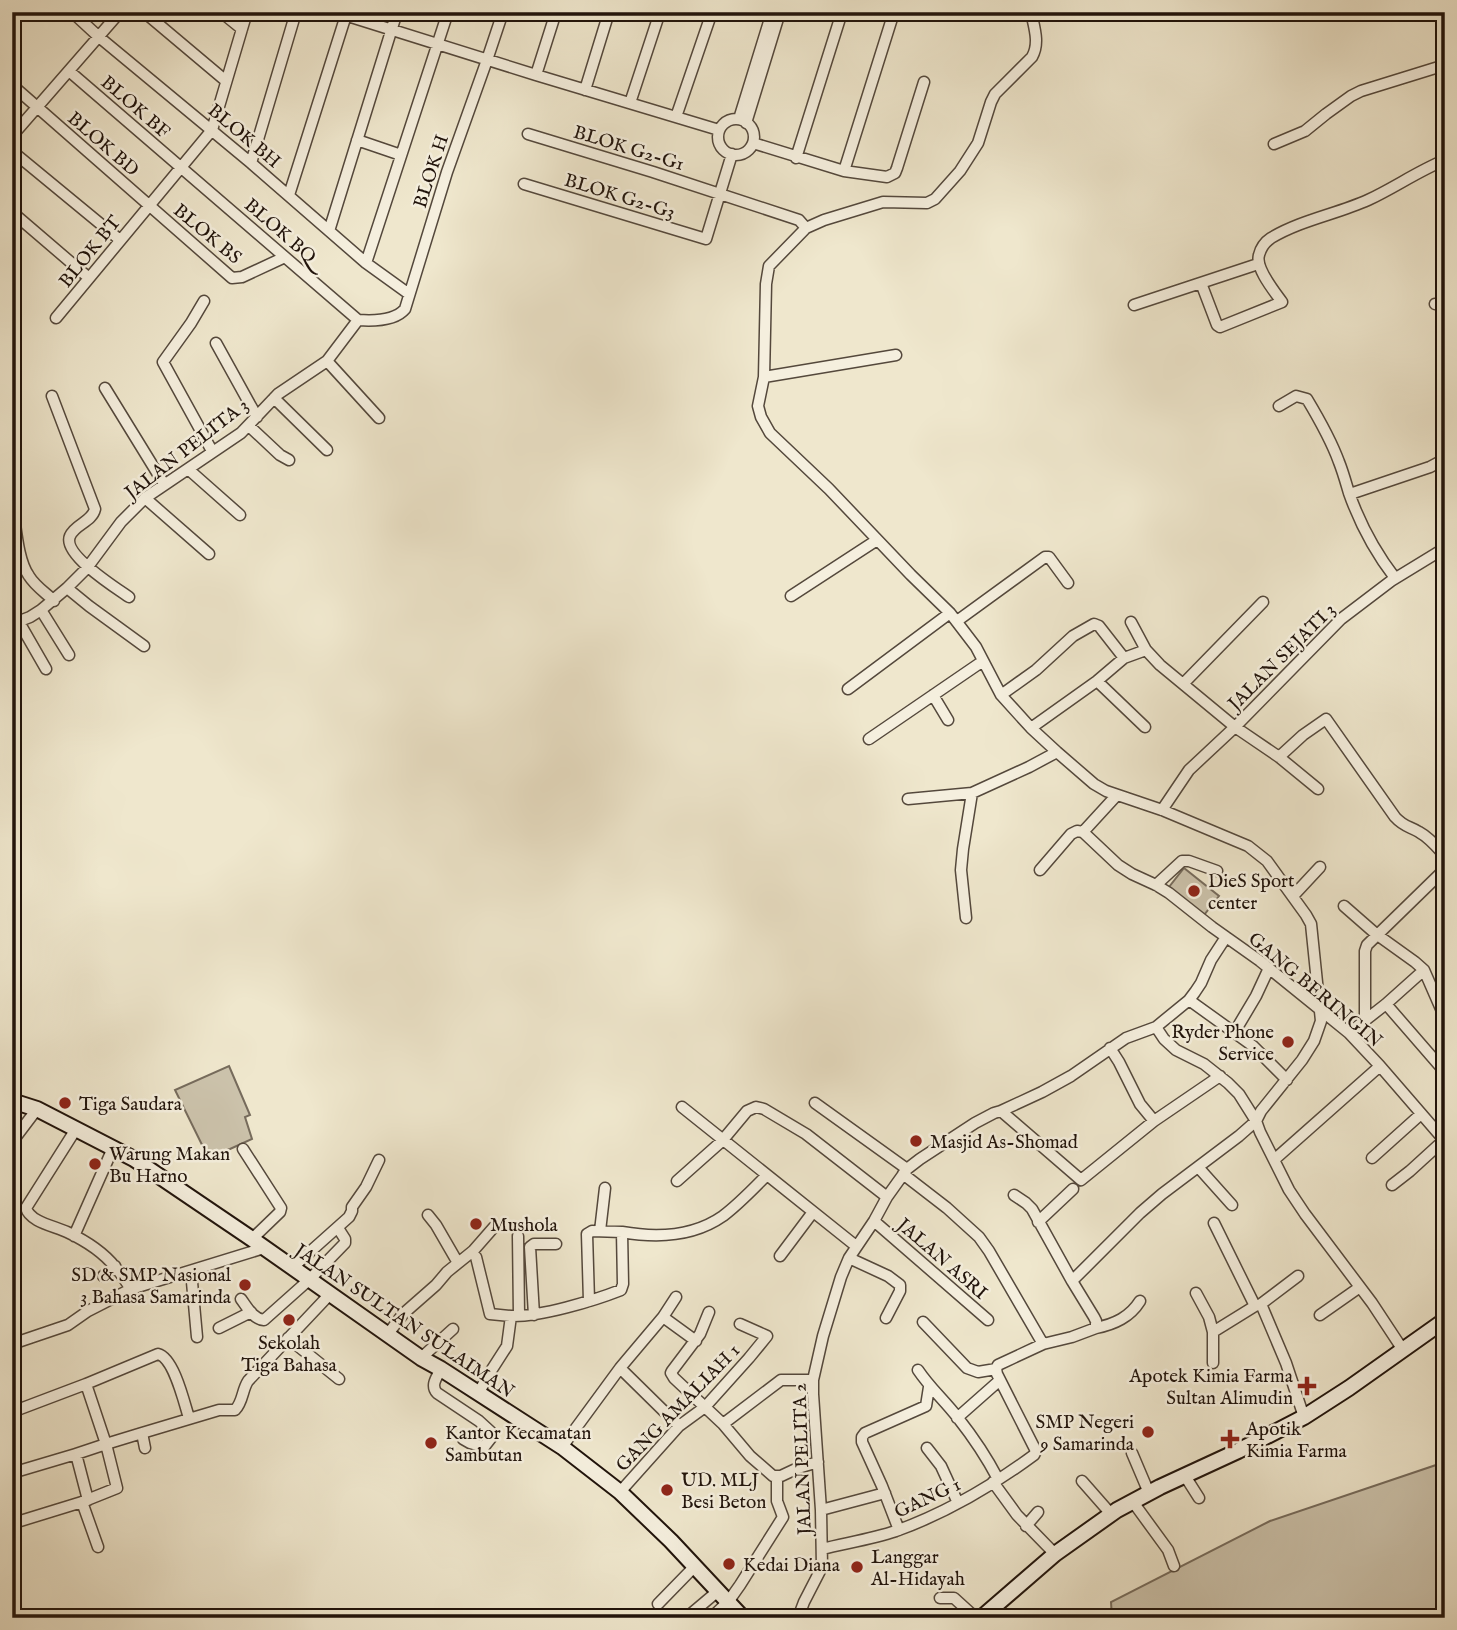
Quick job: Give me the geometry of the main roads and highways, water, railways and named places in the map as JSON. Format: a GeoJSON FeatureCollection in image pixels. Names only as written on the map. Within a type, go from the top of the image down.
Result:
{"type":"FeatureCollection","features":[{"type":"Feature","properties":{"kind":"main road","name":"JALAN SULTAN SULAIMAN"},"geometry":{"type":"LineString","coordinates":[[12,1101],[37,1109],[134,1159],[331,1293],[421,1358],[562,1447],[620,1492],[671,1541],[743,1618]]}},
{"type":"Feature","properties":{"kind":"main road"},"geometry":{"type":"LineString","coordinates":[[979,1618],[1055,1554],[1111,1514],[1304,1417],[1445,1320]]}},
{"type":"Feature","properties":{"kind":"place","name":"DieS Sport center"},"geometry":{"type":"Point","coordinates":[1194,891]}},
{"type":"Feature","properties":{"kind":"place","name":"Ryder Phone Service"},"geometry":{"type":"Point","coordinates":[1288,1042]}},
{"type":"Feature","properties":{"kind":"place","name":"Tiga Saudara"},"geometry":{"type":"Point","coordinates":[65,1103]}},
{"type":"Feature","properties":{"kind":"place","name":"Masjid As-Shomad"},"geometry":{"type":"Point","coordinates":[916,1141]}},
{"type":"Feature","properties":{"kind":"place","name":"Warung Makan Bu Harno"},"geometry":{"type":"Point","coordinates":[95,1164]}},
{"type":"Feature","properties":{"kind":"place","name":"Mushola"},"geometry":{"type":"Point","coordinates":[476,1224]}},
{"type":"Feature","properties":{"kind":"place","name":"SD & SMP Nasional 3 Bahasa Samarinda"},"geometry":{"type":"Point","coordinates":[245,1285]}},
{"type":"Feature","properties":{"kind":"place","name":"Sekolah Tiga Bahasa"},"geometry":{"type":"Point","coordinates":[289,1320]}},
{"type":"Feature","properties":{"kind":"place","name":"Apotek Kimia Farma Sultan Alimudin"},"geometry":{"type":"Point","coordinates":[1307,1386]}},
{"type":"Feature","properties":{"kind":"place","name":"SMP Negeri 9 Samarinda"},"geometry":{"type":"Point","coordinates":[1148,1432]}},
{"type":"Feature","properties":{"kind":"place","name":"Apotik Kimia Farma"},"geometry":{"type":"Point","coordinates":[1230,1439]}},
{"type":"Feature","properties":{"kind":"place","name":"Kantor Kecamatan Sambutan"},"geometry":{"type":"Point","coordinates":[431,1443]}},
{"type":"Feature","properties":{"kind":"place","name":"UD. MLJ Besi Beton"},"geometry":{"type":"Point","coordinates":[667,1490]}},
{"type":"Feature","properties":{"kind":"place","name":"Kedai Diana"},"geometry":{"type":"Point","coordinates":[729,1564]}},
{"type":"Feature","properties":{"kind":"place","name":"Langgar Al-Hidayah"},"geometry":{"type":"Point","coordinates":[857,1567]}}]}
